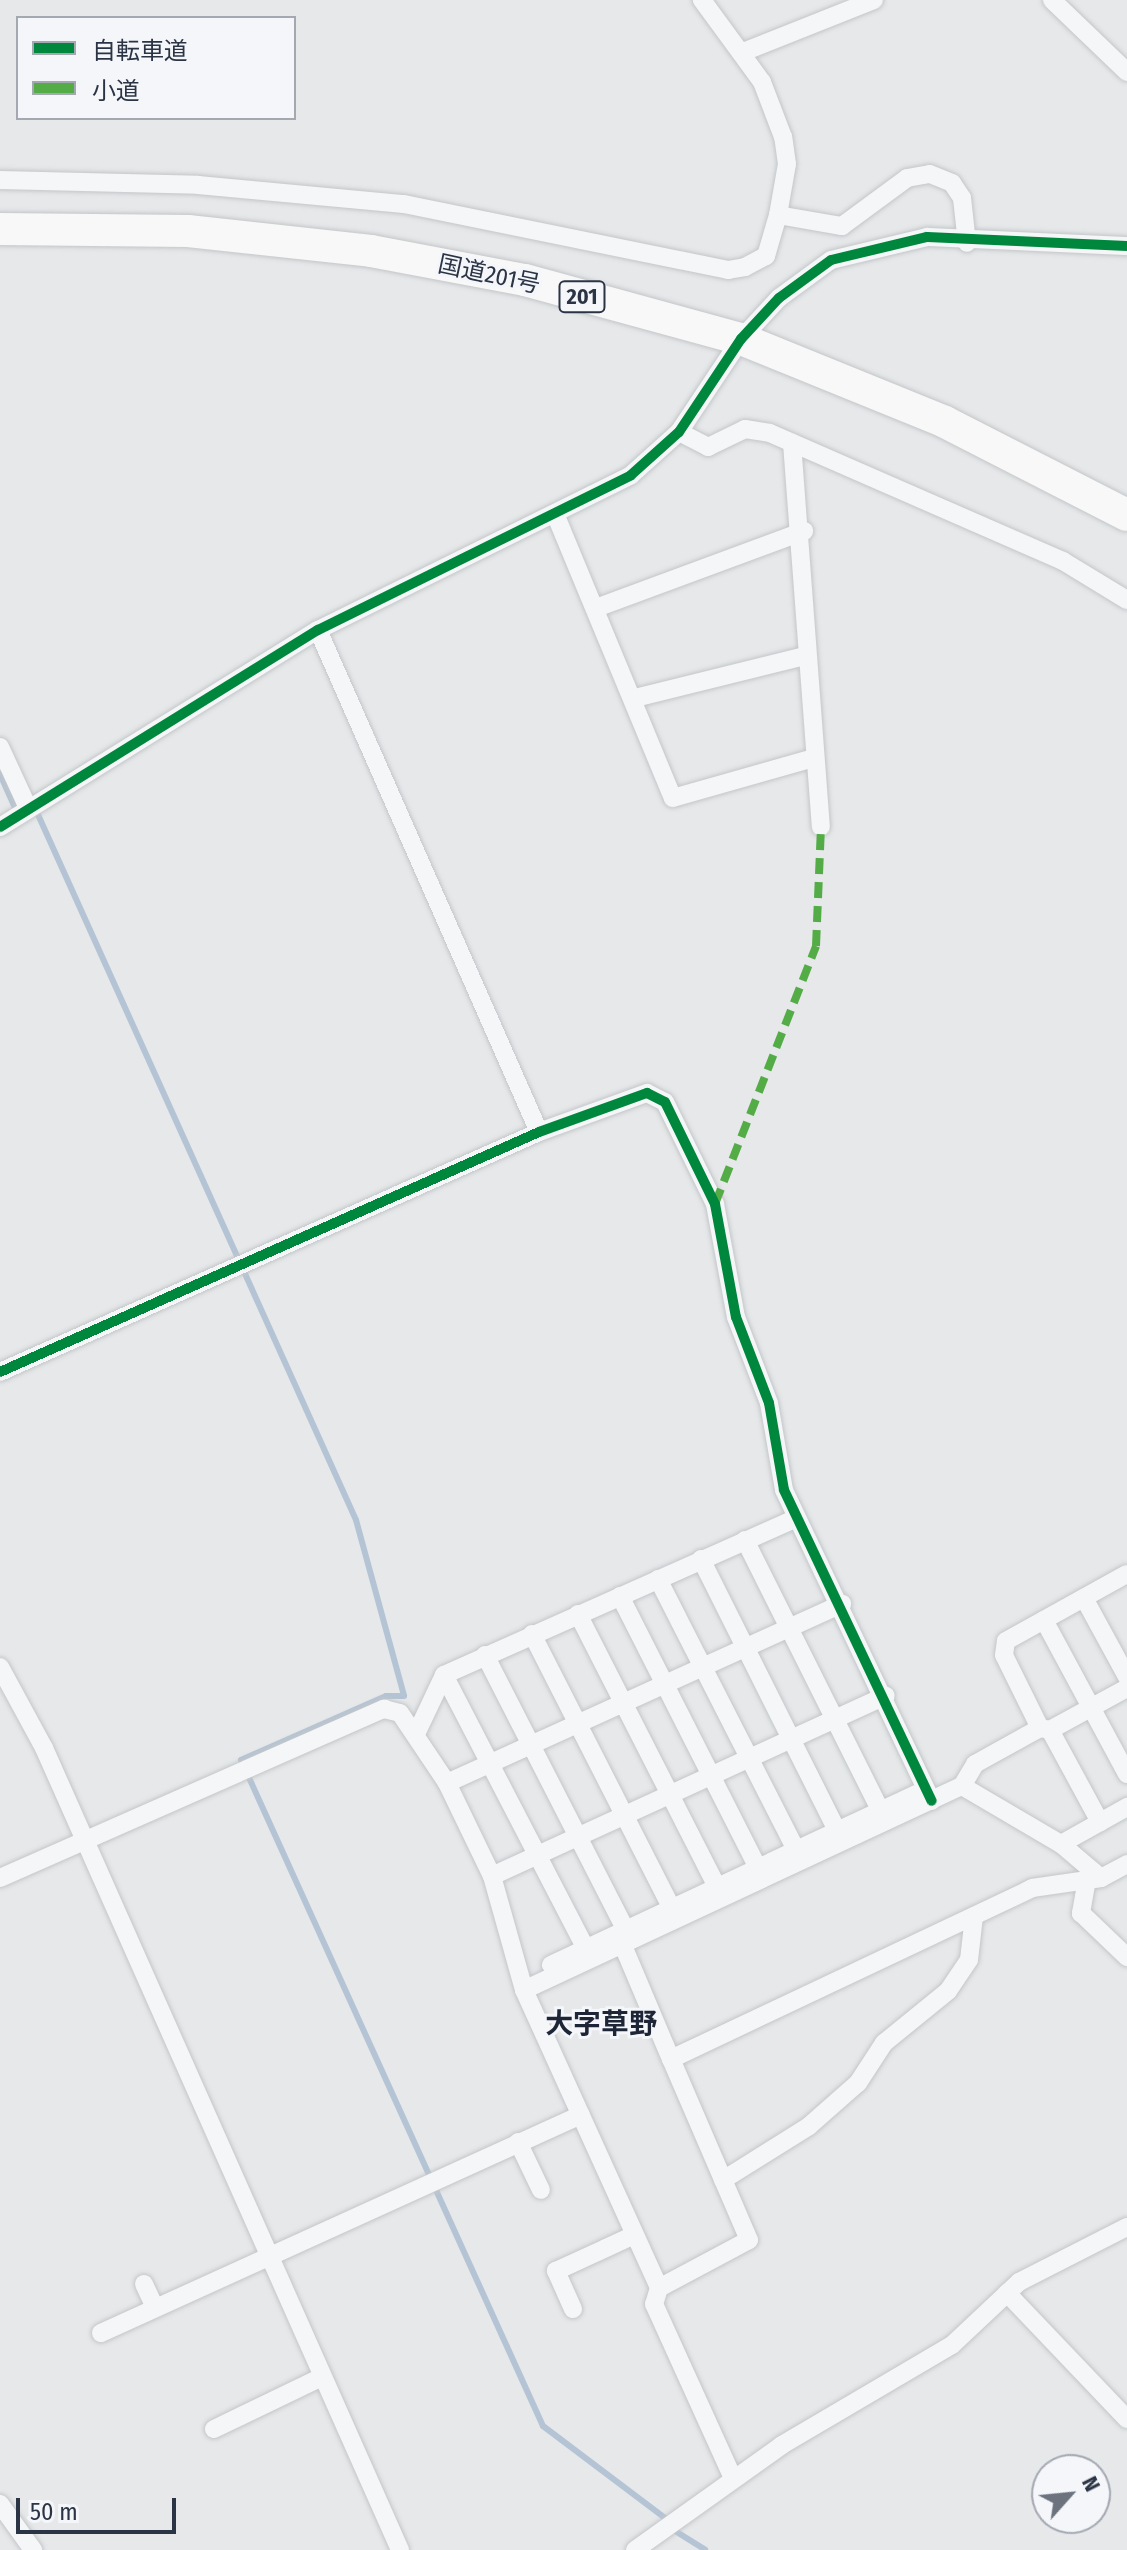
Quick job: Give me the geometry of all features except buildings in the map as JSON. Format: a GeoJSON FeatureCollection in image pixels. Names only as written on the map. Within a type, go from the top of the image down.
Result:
{"type":"FeatureCollection","features":[{"type":"Feature","properties":{"kind":"highway","name":"国道201号"},"geometry":{"type":"LineString","coordinates":[[0,229],[188,231],[371,251],[525,280],[741,339],[945,422],[1127,515]]}},
{"type":"Feature","properties":{"kind":"street"},"geometry":{"type":"LineString","coordinates":[[0,180],[198,185],[404,204],[728,270],[766,256],[778,215],[787,164],[783,137],[743,52],[702,0]]}},
{"type":"Feature","properties":{"kind":"street"},"geometry":{"type":"LineString","coordinates":[[743,52],[874,0]]}},
{"type":"Feature","properties":{"kind":"street"},"geometry":{"type":"LineString","coordinates":[[1052,0],[1127,72]]}},
{"type":"Feature","properties":{"kind":"street"},"geometry":{"type":"LineString","coordinates":[[778,215],[842,226],[907,178],[930,174],[952,183],[962,198],[967,243]]}},
{"type":"Feature","properties":{"kind":"street"},"geometry":{"type":"LineString","coordinates":[[0,802],[5,823],[318,630],[556,516],[631,475],[679,432],[741,339],[779,298],[831,260],[927,237],[967,243],[1127,246]]}},
{"type":"Feature","properties":{"kind":"street"},"geometry":{"type":"LineString","coordinates":[[679,432],[708,447],[745,429],[792,443],[1063,561],[1127,600]]}},
{"type":"Feature","properties":{"kind":"street"},"geometry":{"type":"LineString","coordinates":[[792,443],[789,475],[804,531],[805,656],[821,827]]}},
{"type":"Feature","properties":{"kind":"street"},"geometry":{"type":"LineString","coordinates":[[556,516],[635,698],[673,798],[813,758]]}},
{"type":"Feature","properties":{"kind":"street"},"geometry":{"type":"LineString","coordinates":[[596,608],[804,531]]}},
{"type":"Feature","properties":{"kind":"street"},"geometry":{"type":"LineString","coordinates":[[318,630],[539,1132]]}},
{"type":"Feature","properties":{"kind":"street"},"geometry":{"type":"LineString","coordinates":[[635,698],[805,656]]}},
{"type":"Feature","properties":{"kind":"street"},"geometry":{"type":"LineString","coordinates":[[0,747],[28,808]]}},
{"type":"Feature","properties":{"kind":"street"},"geometry":{"type":"LineString","coordinates":[[0,1372],[539,1132],[647,1093],[665,1102],[715,1204],[736,1317],[769,1403],[796,1518],[886,1696],[924,1798]]}},
{"type":"Feature","properties":{"kind":"street"},"geometry":{"type":"LineString","coordinates":[[417,1732],[444,1675],[796,1518]]}},
{"type":"Feature","properties":{"kind":"street"},"geometry":{"type":"LineString","coordinates":[[745,1540],[794,1627],[881,1811]]}},
{"type":"Feature","properties":{"kind":"street"},"geometry":{"type":"LineString","coordinates":[[701,1559],[752,1648],[837,1831]]}},
{"type":"Feature","properties":{"kind":"street"},"geometry":{"type":"LineString","coordinates":[[1100,1822],[1004,1655],[1006,1641],[1126,1576]]}},
{"type":"Feature","properties":{"kind":"street"},"geometry":{"type":"LineString","coordinates":[[658,1579],[708,1666],[796,1850]]}},
{"type":"Feature","properties":{"kind":"street"},"geometry":{"type":"LineString","coordinates":[[620,1596],[758,1868]]}},
{"type":"Feature","properties":{"kind":"street"},"geometry":{"type":"LineString","coordinates":[[1084,1598],[1127,1677]]}},
{"type":"Feature","properties":{"kind":"street"},"geometry":{"type":"LineString","coordinates":[[447,1783],[752,1648],[842,1604]]}},
{"type":"Feature","properties":{"kind":"street"},"geometry":{"type":"LineString","coordinates":[[578,1614],[717,1887]]}},
{"type":"Feature","properties":{"kind":"street"},"geometry":{"type":"LineString","coordinates":[[1044,1620],[1127,1774]]}},
{"type":"Feature","properties":{"kind":"street"},"geometry":{"type":"LineString","coordinates":[[532,1634],[580,1722],[672,1909]]}},
{"type":"Feature","properties":{"kind":"street"},"geometry":{"type":"LineString","coordinates":[[485,1655],[580,1835],[749,2240],[659,2288],[654,2304],[733,2478]]}},
{"type":"Feature","properties":{"kind":"street"},"geometry":{"type":"LineString","coordinates":[[0,1667],[83,1841],[400,2550]]}},
{"type":"Feature","properties":{"kind":"street"},"geometry":{"type":"LineString","coordinates":[[444,1675],[541,1853],[586,1949]]}},
{"type":"Feature","properties":{"kind":"street"},"geometry":{"type":"LineString","coordinates":[[551,1965],[586,1949],[625,1939],[672,1909],[881,1811],[962,1786],[975,1764],[1127,1688]]}},
{"type":"Feature","properties":{"kind":"street"},"geometry":{"type":"LineString","coordinates":[[492,1876],[886,1696]]}},
{"type":"Feature","properties":{"kind":"street"},"geometry":{"type":"LineString","coordinates":[[0,1878],[384,1709],[400,1713],[417,1732],[447,1783],[492,1876],[524,1990],[632,2236],[659,2288]]}},
{"type":"Feature","properties":{"kind":"street"},"geometry":{"type":"LineString","coordinates":[[962,1786],[1061,1844],[1094,1878]]}},
{"type":"Feature","properties":{"kind":"street"},"geometry":{"type":"LineString","coordinates":[[524,1990],[924,1798]]}},
{"type":"Feature","properties":{"kind":"street"},"geometry":{"type":"LineString","coordinates":[[1061,1844],[1127,1807]]}},
{"type":"Feature","properties":{"kind":"street"},"geometry":{"type":"LineString","coordinates":[[671,2059],[1032,1888],[1094,1878],[1127,1864]]}},
{"type":"Feature","properties":{"kind":"street"},"geometry":{"type":"LineString","coordinates":[[1094,1878],[1081,1913],[1127,1957]]}},
{"type":"Feature","properties":{"kind":"street"},"geometry":{"type":"LineString","coordinates":[[723,2180],[775,2153],[838,2102],[884,2043],[948,1991],[969,1960],[974,1916]]}},
{"type":"Feature","properties":{"kind":"street"},"geometry":{"type":"LineString","coordinates":[[101,2333],[267,2254],[581,2115]]}},
{"type":"Feature","properties":{"kind":"street"},"geometry":{"type":"LineString","coordinates":[[518,2142],[541,2190]]}},
{"type":"Feature","properties":{"kind":"street"},"geometry":{"type":"LineString","coordinates":[[635,2550],[733,2478],[952,2345],[1007,2293],[1127,2227]]}},
{"type":"Feature","properties":{"kind":"street"},"geometry":{"type":"LineString","coordinates":[[573,2309],[556,2271],[632,2236]]}},
{"type":"Feature","properties":{"kind":"street"},"geometry":{"type":"LineString","coordinates":[[144,2284],[155,2308]]}},
{"type":"Feature","properties":{"kind":"street"},"geometry":{"type":"LineString","coordinates":[[1007,2293],[1127,2419]]}},
{"type":"Feature","properties":{"kind":"street"},"geometry":{"type":"LineString","coordinates":[[214,2429],[322,2377]]}},
{"type":"Feature","properties":{"kind":"street"},"geometry":{"type":"LineString","coordinates":[[0,2504],[33,2550]]}},
{"type":"Feature","properties":{"kind":"waterway"},"geometry":{"type":"LineString","coordinates":[[0,774],[14,805],[22,798]]}},
{"type":"Feature","properties":{"kind":"waterway"},"geometry":{"type":"LineString","coordinates":[[35,808],[356,1520],[404,1696],[386,1696],[241,1760],[543,2426],[669,2521]]}},
{"type":"Feature","properties":{"kind":"waterway"},"geometry":{"type":"LineString","coordinates":[[672,2529],[705,2550]]}},
{"type":"Feature","properties":{"kind":"marked path"},"geometry":{"type":"LineString","coordinates":[[715,1204],[816,946],[821,827]]}},
{"type":"Feature","properties":{"kind":"cycle path"},"geometry":{"type":"LineString","coordinates":[[0,827],[318,630],[631,475],[679,432],[741,339],[779,298],[831,260],[927,237],[1127,246]]}},
{"type":"Feature","properties":{"kind":"cycle path"},"geometry":{"type":"LineString","coordinates":[[0,1372],[539,1132],[647,1093],[665,1102],[715,1204],[736,1317],[769,1403],[784,1490],[932,1801]]}},
{"type":"Feature","properties":{"kind":"district","name":"大字草野"},"geometry":{"type":"Point","coordinates":[601,2024]}}]}
